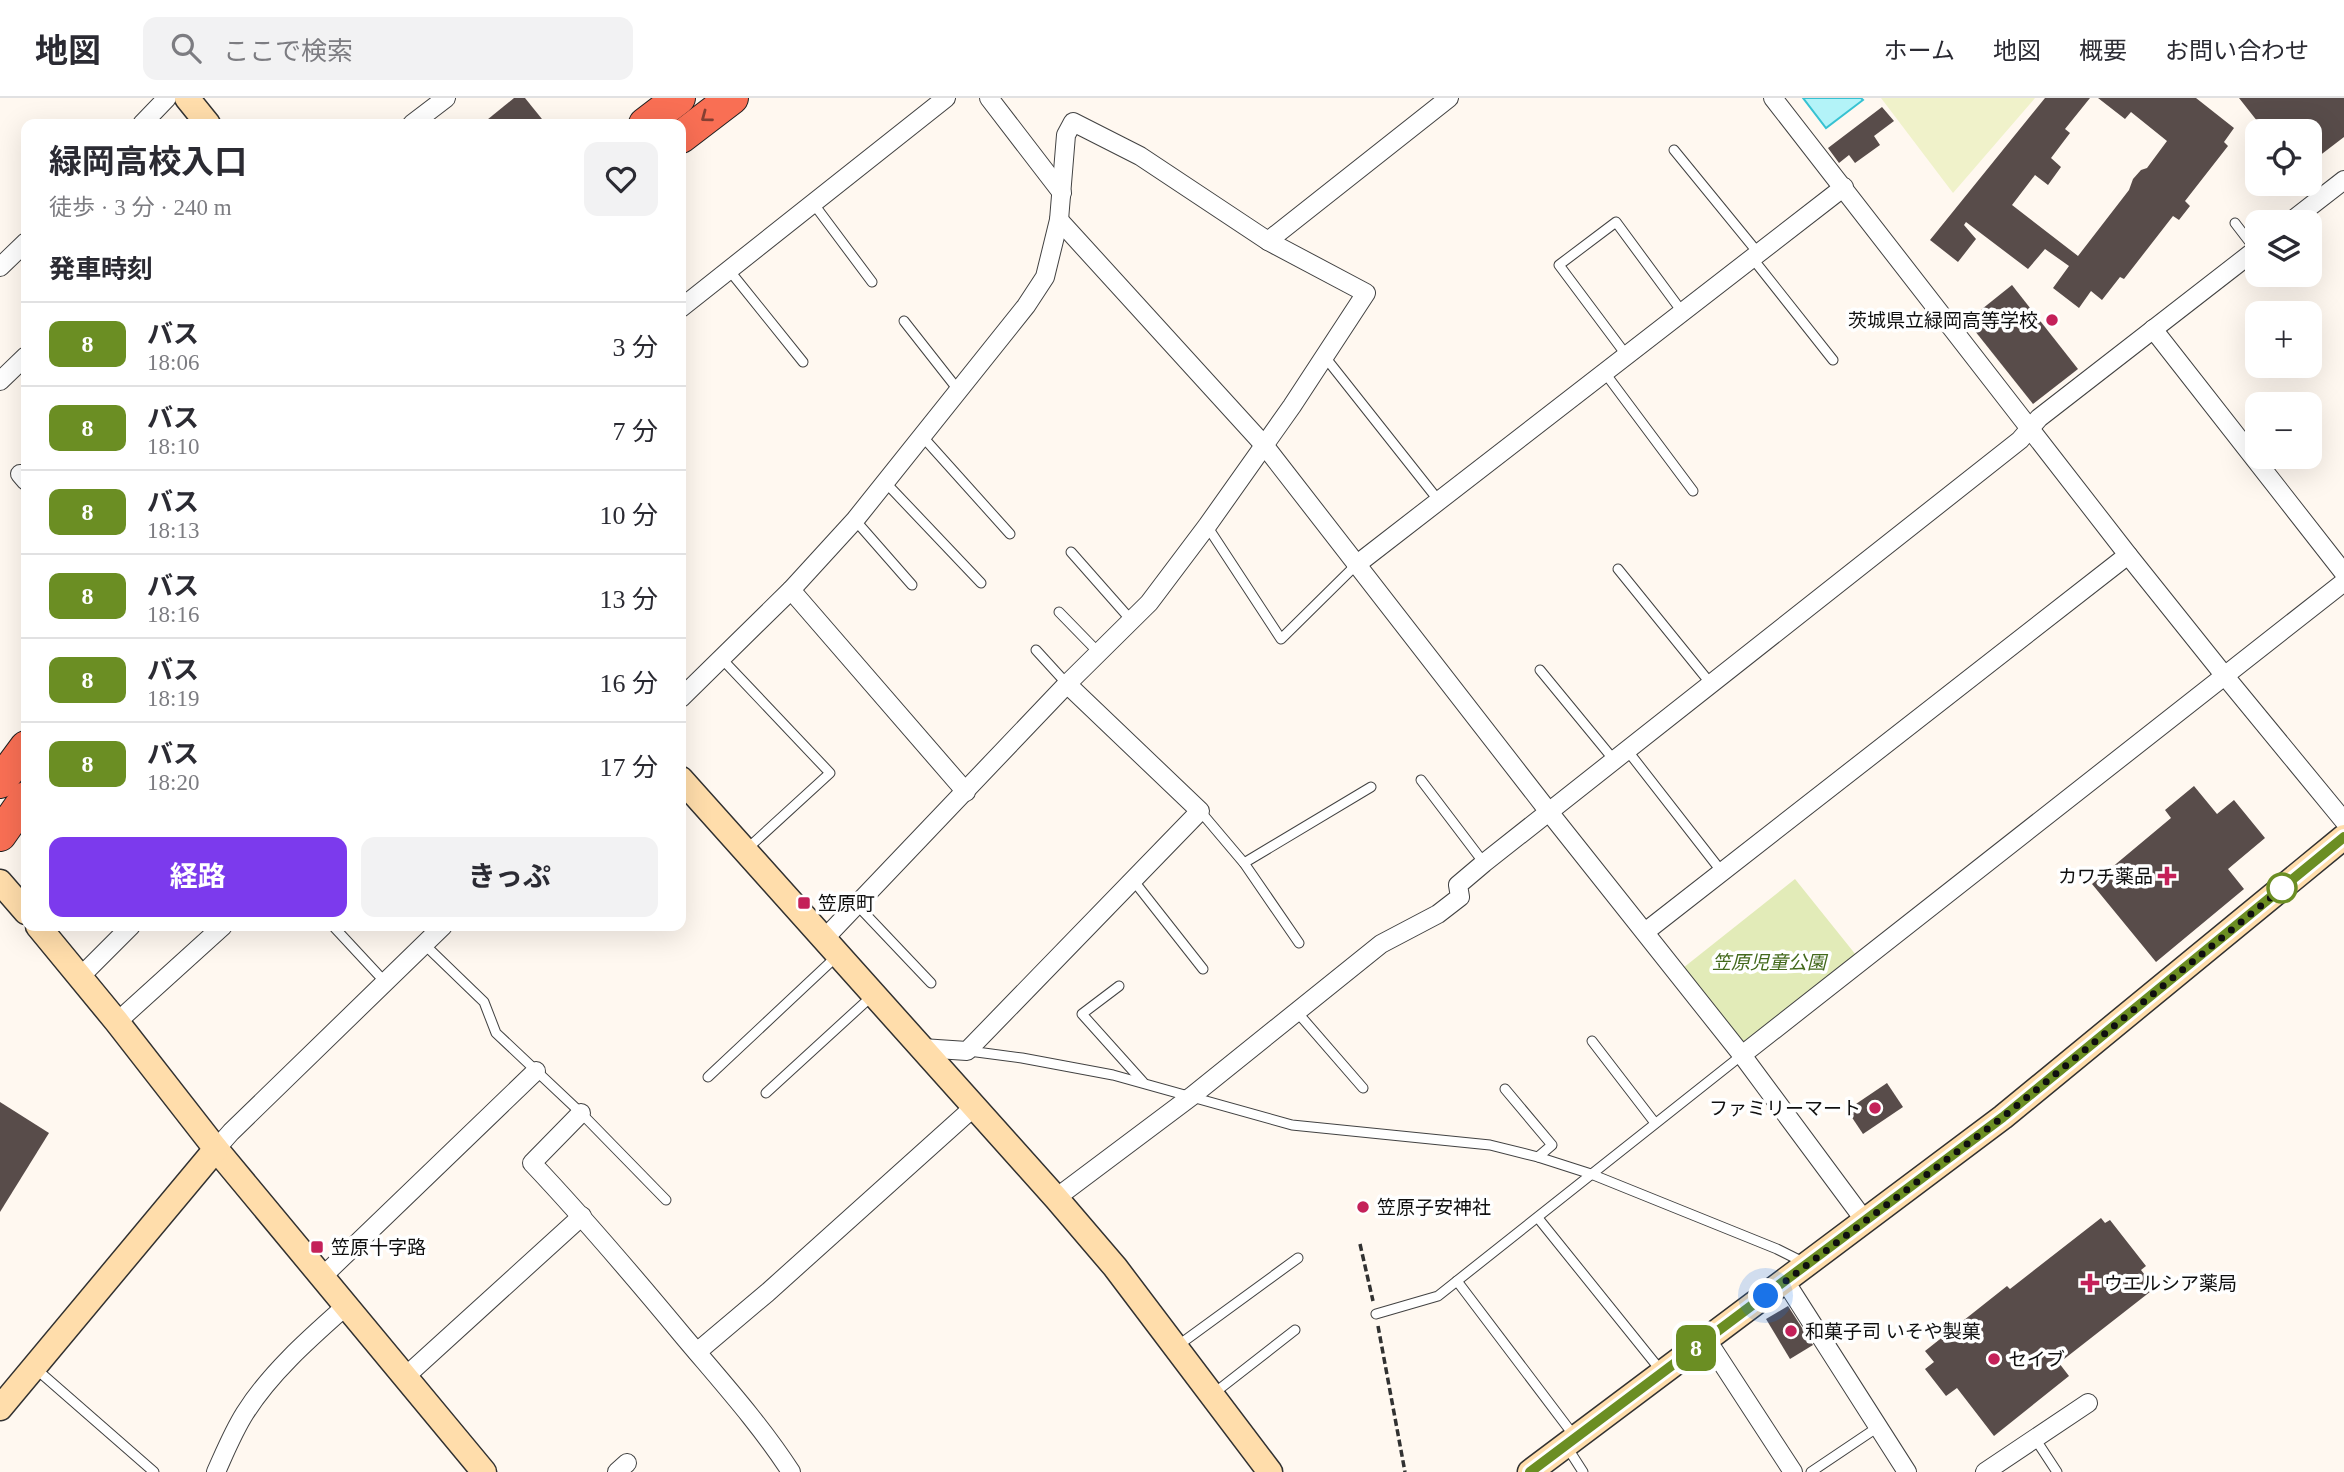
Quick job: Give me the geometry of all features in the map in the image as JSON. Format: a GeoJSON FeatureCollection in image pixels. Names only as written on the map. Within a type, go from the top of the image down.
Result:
{"type":"FeatureCollection","features":[{"type":"Feature","properties":{"kind":"highway"},"geometry":{"type":"LineString","coordinates":[[652,119],[679,98]]}},
{"type":"Feature","properties":{"kind":"highway"},"geometry":{"type":"LineString","coordinates":[[686,133],[732,98]]}},
{"type":"Feature","properties":{"kind":"highway"},"geometry":{"type":"LineString","coordinates":[[0,782],[21,754]]}},
{"type":"Feature","properties":{"kind":"highway"},"geometry":{"type":"LineString","coordinates":[[0,835],[21,805]]}},
{"type":"Feature","properties":{"kind":"street"},"geometry":{"type":"LineString","coordinates":[[147,119],[167,98]]}},
{"type":"Feature","properties":{"kind":"street"},"geometry":{"type":"LineString","coordinates":[[187,98],[204,119]]}},
{"type":"Feature","properties":{"kind":"street"},"geometry":{"type":"LineString","coordinates":[[419,119],[446,98]]}},
{"type":"Feature","properties":{"kind":"street"},"geometry":{"type":"LineString","coordinates":[[686,304],[946,98]]}},
{"type":"Feature","properties":{"kind":"street"},"geometry":{"type":"LineString","coordinates":[[989,98],[1062,193]]}},
{"type":"Feature","properties":{"kind":"street"},"geometry":{"type":"LineString","coordinates":[[1268,241],[1449,98]]}},
{"type":"Feature","properties":{"kind":"street"},"geometry":{"type":"LineString","coordinates":[[1773,98],[2128,555],[2344,821]]}},
{"type":"Feature","properties":{"kind":"street"},"geometry":{"type":"LineString","coordinates":[[686,693],[791,590],[855,520],[1026,306],[1045,277],[1059,220],[1066,135],[1073,122],[1140,156],[1268,241],[1366,293],[1264,445],[1149,603],[1067,684],[856,904],[831,947]]}},
{"type":"Feature","properties":{"kind":"street"},"geometry":{"type":"LineString","coordinates":[[2305,210],[2344,180]]}},
{"type":"Feature","properties":{"kind":"street"},"geometry":{"type":"LineString","coordinates":[[1356,565],[1844,187]]}},
{"type":"Feature","properties":{"kind":"street"},"geometry":{"type":"LineString","coordinates":[[1059,220],[1264,445],[1742,1055],[1865,1221]]}},
{"type":"Feature","properties":{"kind":"street"},"geometry":{"type":"LineString","coordinates":[[0,267],[21,247]]}},
{"type":"Feature","properties":{"kind":"street"},"geometry":{"type":"LineString","coordinates":[[1056,1198],[1192,1096],[1381,944],[1438,914],[1460,897],[1458,885],[1485,863],[2020,440],[2039,418],[2245,258]]}},
{"type":"Feature","properties":{"kind":"street"},"geometry":{"type":"LineString","coordinates":[[2153,329],[2344,573]]}},
{"type":"Feature","properties":{"kind":"street"},"geometry":{"type":"LineString","coordinates":[[0,381],[21,361]]}},
{"type":"Feature","properties":{"kind":"street"},"geometry":{"type":"LineString","coordinates":[[1645,932],[2128,555]]}},
{"type":"Feature","properties":{"kind":"street"},"geometry":{"type":"LineString","coordinates":[[1742,1055],[2344,582]]}},
{"type":"Feature","properties":{"kind":"street"},"geometry":{"type":"LineString","coordinates":[[791,590],[966,792]]}},
{"type":"Feature","properties":{"kind":"street"},"geometry":{"type":"LineString","coordinates":[[922,1048],[967,1051],[1200,811],[1067,684]]}},
{"type":"Feature","properties":{"kind":"street"},"geometry":{"type":"LineString","coordinates":[[686,785],[1115,1267],[1270,1472]]}},
{"type":"Feature","properties":{"kind":"street"},"geometry":{"type":"LineString","coordinates":[[1530,1472],[2003,1117],[2344,837]]}},
{"type":"Feature","properties":{"kind":"street"},"geometry":{"type":"LineString","coordinates":[[0,882],[21,906]]}},
{"type":"Feature","properties":{"kind":"street"},"geometry":{"type":"LineString","coordinates":[[42,931],[117,1021],[216,1149],[484,1472]]}},
{"type":"Feature","properties":{"kind":"street"},"geometry":{"type":"LineString","coordinates":[[80,976],[126,931]]}},
{"type":"Feature","properties":{"kind":"street"},"geometry":{"type":"LineString","coordinates":[[117,1021],[217,931]]}},
{"type":"Feature","properties":{"kind":"street"},"geometry":{"type":"LineString","coordinates":[[0,1408],[230,1132],[438,931]]}},
{"type":"Feature","properties":{"kind":"street"},"geometry":{"type":"LineString","coordinates":[[322,1277],[536,1071]]}},
{"type":"Feature","properties":{"kind":"street"},"geometry":{"type":"LineString","coordinates":[[697,1352],[767,1293],[974,1107]]}},
{"type":"Feature","properties":{"kind":"street"},"geometry":{"type":"LineString","coordinates":[[581,1112],[532,1163],[582,1216],[697,1352],[774,1446],[791,1472]]}},
{"type":"Feature","properties":{"kind":"street"},"geometry":{"type":"LineString","coordinates":[[405,1376],[582,1216]]}},
{"type":"Feature","properties":{"kind":"street"},"geometry":{"type":"LineString","coordinates":[[1785,1281],[1907,1472]]}},
{"type":"Feature","properties":{"kind":"street"},"geometry":{"type":"LineString","coordinates":[[216,1472],[230,1439],[246,1412],[299,1348],[346,1306]]}},
{"type":"Feature","properties":{"kind":"street"},"geometry":{"type":"LineString","coordinates":[[1707,1340],[1793,1472]]}},
{"type":"Feature","properties":{"kind":"street"},"geometry":{"type":"LineString","coordinates":[[1985,1472],[2088,1403]]}},
{"type":"Feature","properties":{"kind":"lane"},"geometry":{"type":"LineString","coordinates":[[1674,150],[1833,360]]}},
{"type":"Feature","properties":{"kind":"lane"},"geometry":{"type":"LineString","coordinates":[[813,203],[872,282]]}},
{"type":"Feature","properties":{"kind":"lane"},"geometry":{"type":"LineString","coordinates":[[1627,356],[1559,265],[1616,222],[1683,313]]}},
{"type":"Feature","properties":{"kind":"lane"},"geometry":{"type":"LineString","coordinates":[[2235,223],[2245,235]]}},
{"type":"Feature","properties":{"kind":"lane"},"geometry":{"type":"LineString","coordinates":[[729,270],[803,362]]}},
{"type":"Feature","properties":{"kind":"lane"},"geometry":{"type":"LineString","coordinates":[[904,321],[958,391]]}},
{"type":"Feature","properties":{"kind":"lane"},"geometry":{"type":"LineString","coordinates":[[1325,357],[1439,501]]}},
{"type":"Feature","properties":{"kind":"lane"},"geometry":{"type":"LineString","coordinates":[[1605,373],[1693,491]]}},
{"type":"Feature","properties":{"kind":"lane"},"geometry":{"type":"LineString","coordinates":[[922,436],[1010,534]]}},
{"type":"Feature","properties":{"kind":"lane"},"geometry":{"type":"LineString","coordinates":[[886,483],[981,583]]}},
{"type":"Feature","properties":{"kind":"lane"},"geometry":{"type":"LineString","coordinates":[[855,520],[912,585]]}},
{"type":"Feature","properties":{"kind":"lane"},"geometry":{"type":"LineString","coordinates":[[1207,526],[1281,639],[1356,565]]}},
{"type":"Feature","properties":{"kind":"lane"},"geometry":{"type":"LineString","coordinates":[[1071,552],[1131,620]]}},
{"type":"Feature","properties":{"kind":"lane"},"geometry":{"type":"LineString","coordinates":[[1618,569],[1711,684]]}},
{"type":"Feature","properties":{"kind":"lane"},"geometry":{"type":"LineString","coordinates":[[1059,612],[1100,653]]}},
{"type":"Feature","properties":{"kind":"lane"},"geometry":{"type":"LineString","coordinates":[[1036,650],[1067,684]]}},
{"type":"Feature","properties":{"kind":"lane"},"geometry":{"type":"LineString","coordinates":[[721,658],[830,773],[744,852]]}},
{"type":"Feature","properties":{"kind":"lane"},"geometry":{"type":"LineString","coordinates":[[1539,670],[1621,755],[1722,872]]}},
{"type":"Feature","properties":{"kind":"lane"},"geometry":{"type":"LineString","coordinates":[[1421,780],[1485,863]]}},
{"type":"Feature","properties":{"kind":"lane"},"geometry":{"type":"LineString","coordinates":[[1244,863],[1371,787]]}},
{"type":"Feature","properties":{"kind":"lane"},"geometry":{"type":"LineString","coordinates":[[1200,811],[1244,863],[1299,943]]}},
{"type":"Feature","properties":{"kind":"lane"},"geometry":{"type":"LineString","coordinates":[[1133,880],[1203,969]]}},
{"type":"Feature","properties":{"kind":"lane"},"geometry":{"type":"LineString","coordinates":[[856,904],[931,983]]}},
{"type":"Feature","properties":{"kind":"lane"},"geometry":{"type":"LineString","coordinates":[[338,931],[385,982]]}},
{"type":"Feature","properties":{"kind":"lane"},"geometry":{"type":"LineString","coordinates":[[425,945],[484,1002],[496,1033],[581,1112],[666,1200]]}},
{"type":"Feature","properties":{"kind":"lane"},"geometry":{"type":"LineString","coordinates":[[708,1077],[831,947]]}},
{"type":"Feature","properties":{"kind":"lane"},"geometry":{"type":"LineString","coordinates":[[1119,986],[1082,1014],[1144,1084]]}},
{"type":"Feature","properties":{"kind":"lane"},"geometry":{"type":"LineString","coordinates":[[766,1093],[873,995]]}},
{"type":"Feature","properties":{"kind":"lane"},"geometry":{"type":"LineString","coordinates":[[1297,1012],[1363,1088]]}},
{"type":"Feature","properties":{"kind":"lane"},"geometry":{"type":"LineString","coordinates":[[1592,1041],[1655,1123]]}},
{"type":"Feature","properties":{"kind":"lane"},"geometry":{"type":"LineString","coordinates":[[967,1051],[1113,1075],[1292,1125],[1490,1145],[1538,1157],[1591,1174],[1777,1249],[1807,1264]]}},
{"type":"Feature","properties":{"kind":"lane"},"geometry":{"type":"LineString","coordinates":[[1376,1314],[1438,1296],[1742,1055]]}},
{"type":"Feature","properties":{"kind":"lane"},"geometry":{"type":"LineString","coordinates":[[1505,1088],[1552,1145],[1538,1157]]}},
{"type":"Feature","properties":{"kind":"lane"},"geometry":{"type":"LineString","coordinates":[[1538,1218],[1663,1373]]}},
{"type":"Feature","properties":{"kind":"lane"},"geometry":{"type":"LineString","coordinates":[[1174,1348],[1298,1258]]}},
{"type":"Feature","properties":{"kind":"lane"},"geometry":{"type":"LineString","coordinates":[[1457,1281],[1571,1442],[1583,1472]]}},
{"type":"Feature","properties":{"kind":"lane"},"geometry":{"type":"LineString","coordinates":[[1211,1395],[1294,1330]]}},
{"type":"Feature","properties":{"kind":"lane"},"geometry":{"type":"LineString","coordinates":[[34,1367],[154,1472]]}},
{"type":"Feature","properties":{"kind":"lane"},"geometry":{"type":"LineString","coordinates":[[1811,1472],[1878,1427]]}},
{"type":"Feature","properties":{"kind":"lane"},"geometry":{"type":"LineString","coordinates":[[2036,1440],[2057,1472]]}},
{"type":"Feature","properties":{"kind":"path"},"geometry":{"type":"LineString","coordinates":[[1360,1244],[1376,1314],[1405,1472]]}},
{"type":"Feature","properties":{"kind":"green space"},"geometry":{"type":"Polygon","coordinates":[[[1881,98],[2035,98],[1953,193],[1881,98]]]}},
{"type":"Feature","properties":{"kind":"green space","name":"笠原児童公園"},"geometry":{"type":"Polygon","coordinates":[[[1795,879],[1856,955],[1743,1045],[1683,968],[1795,879]]]}},
{"type":"Feature","properties":{"kind":"water"},"geometry":{"type":"Polygon","coordinates":[[[1803,98],[1861,98],[1863,100],[1826,128],[1803,98]]]}},
{"type":"Feature","properties":{"kind":"building"},"geometry":{"type":"Polygon","coordinates":[[[514,98],[525,98],[542,119],[488,119],[514,98]]]}},
{"type":"Feature","properties":{"kind":"building"},"geometry":{"type":"Polygon","coordinates":[[[2045,98],[2090,98],[2065,129],[2070,133],[2051,158],[2061,167],[2048,185],[2035,175],[2012,205],[2078,256],[2129,190],[2133,179],[2141,170],[2147,168],[2167,141],[2131,112],[2125,119],[2098,98],[2196,98],[2234,128],[2224,142],[2228,146],[2185,201],[2190,206],[2179,220],[2173,216],[2124,279],[2120,277],[2102,300],[2091,291],[2079,308],[2053,288],[2069,266],[2045,249],[2028,269],[1966,222],[1964,225],[1976,239],[1958,262],[1930,240],[2045,98]]]}},
{"type":"Feature","properties":{"kind":"building"},"geometry":{"type":"Polygon","coordinates":[[[2239,98],[2344,98],[2344,137],[2322,154],[2322,119],[2256,119],[2239,98]]]}},
{"type":"Feature","properties":{"kind":"building"},"geometry":{"type":"Polygon","coordinates":[[[1882,107],[1894,121],[1874,136],[1880,145],[1855,163],[1849,155],[1839,163],[1828,148],[1882,107]]]}},
{"type":"Feature","properties":{"kind":"building"},"geometry":{"type":"Polygon","coordinates":[[[2012,285],[2078,369],[2033,404],[1967,321],[2012,285]]]}},
{"type":"Feature","properties":{"kind":"building","name":"カワチ薬品"},"geometry":{"type":"Polygon","coordinates":[[[2194,786],[2217,814],[2234,800],[2265,838],[2228,869],[2244,889],[2156,962],[2092,884],[2171,818],[2165,810],[2194,786]]]}},
{"type":"Feature","properties":{"kind":"building","name":"ファミリーマート"},"geometry":{"type":"Polygon","coordinates":[[[1887,1083],[1903,1107],[1863,1134],[1847,1110],[1887,1083]]]}},
{"type":"Feature","properties":{"kind":"building"},"geometry":{"type":"Polygon","coordinates":[[[0,1102],[49,1133],[0,1212],[0,1102]]]}},
{"type":"Feature","properties":{"kind":"building"},"geometry":{"type":"Polygon","coordinates":[[[2101,1218],[2105,1223],[2110,1220],[2146,1266],[2141,1270],[2155,1288],[2059,1363],[2069,1376],[1994,1436],[1957,1388],[1946,1396],[1925,1369],[1934,1362],[1925,1351],[2007,1286],[2010,1289],[2101,1218]]]}},
{"type":"Feature","properties":{"kind":"building","name":"和菓子司 いそや製菓"},"geometry":{"type":"Polygon","coordinates":[[[1788,1306],[1813,1345],[1790,1359],[1766,1319],[1788,1306]]]}},
{"type":"Feature","properties":{"kind":"bus line","name":"8"},"geometry":{"type":"LineString","coordinates":[[1530,1472],[2003,1117],[2344,837]]}},
{"type":"Feature","properties":{"kind":"place","name":"茨城県立緑岡高等学校"},"geometry":{"type":"Point","coordinates":[2052,320]}},
{"type":"Feature","properties":{"kind":"place","name":"カワチ薬品"},"geometry":{"type":"Point","coordinates":[2167,876]}},
{"type":"Feature","properties":{"kind":"place","name":"笠原町"},"geometry":{"type":"Point","coordinates":[804,903]}},
{"type":"Feature","properties":{"kind":"place","name":"ファミリーマート"},"geometry":{"type":"Point","coordinates":[1875,1108]}},
{"type":"Feature","properties":{"kind":"place","name":"笠原子安神社"},"geometry":{"type":"Point","coordinates":[1363,1207]}},
{"type":"Feature","properties":{"kind":"place","name":"笠原十字路"},"geometry":{"type":"Point","coordinates":[317,1247]}},
{"type":"Feature","properties":{"kind":"place","name":"ウエルシア薬局"},"geometry":{"type":"Point","coordinates":[2090,1283]}},
{"type":"Feature","properties":{"kind":"place","name":"和菓子司 いそや製菓"},"geometry":{"type":"Point","coordinates":[1791,1331]}},
{"type":"Feature","properties":{"kind":"place","name":"セイブ"},"geometry":{"type":"Point","coordinates":[1994,1359]}},
{"type":"Feature","properties":{"kind":"route"},"geometry":{"type":"LineString","coordinates":[[1766,1296],[2003,1117],[2285,886],[2282,888]]}}]}
